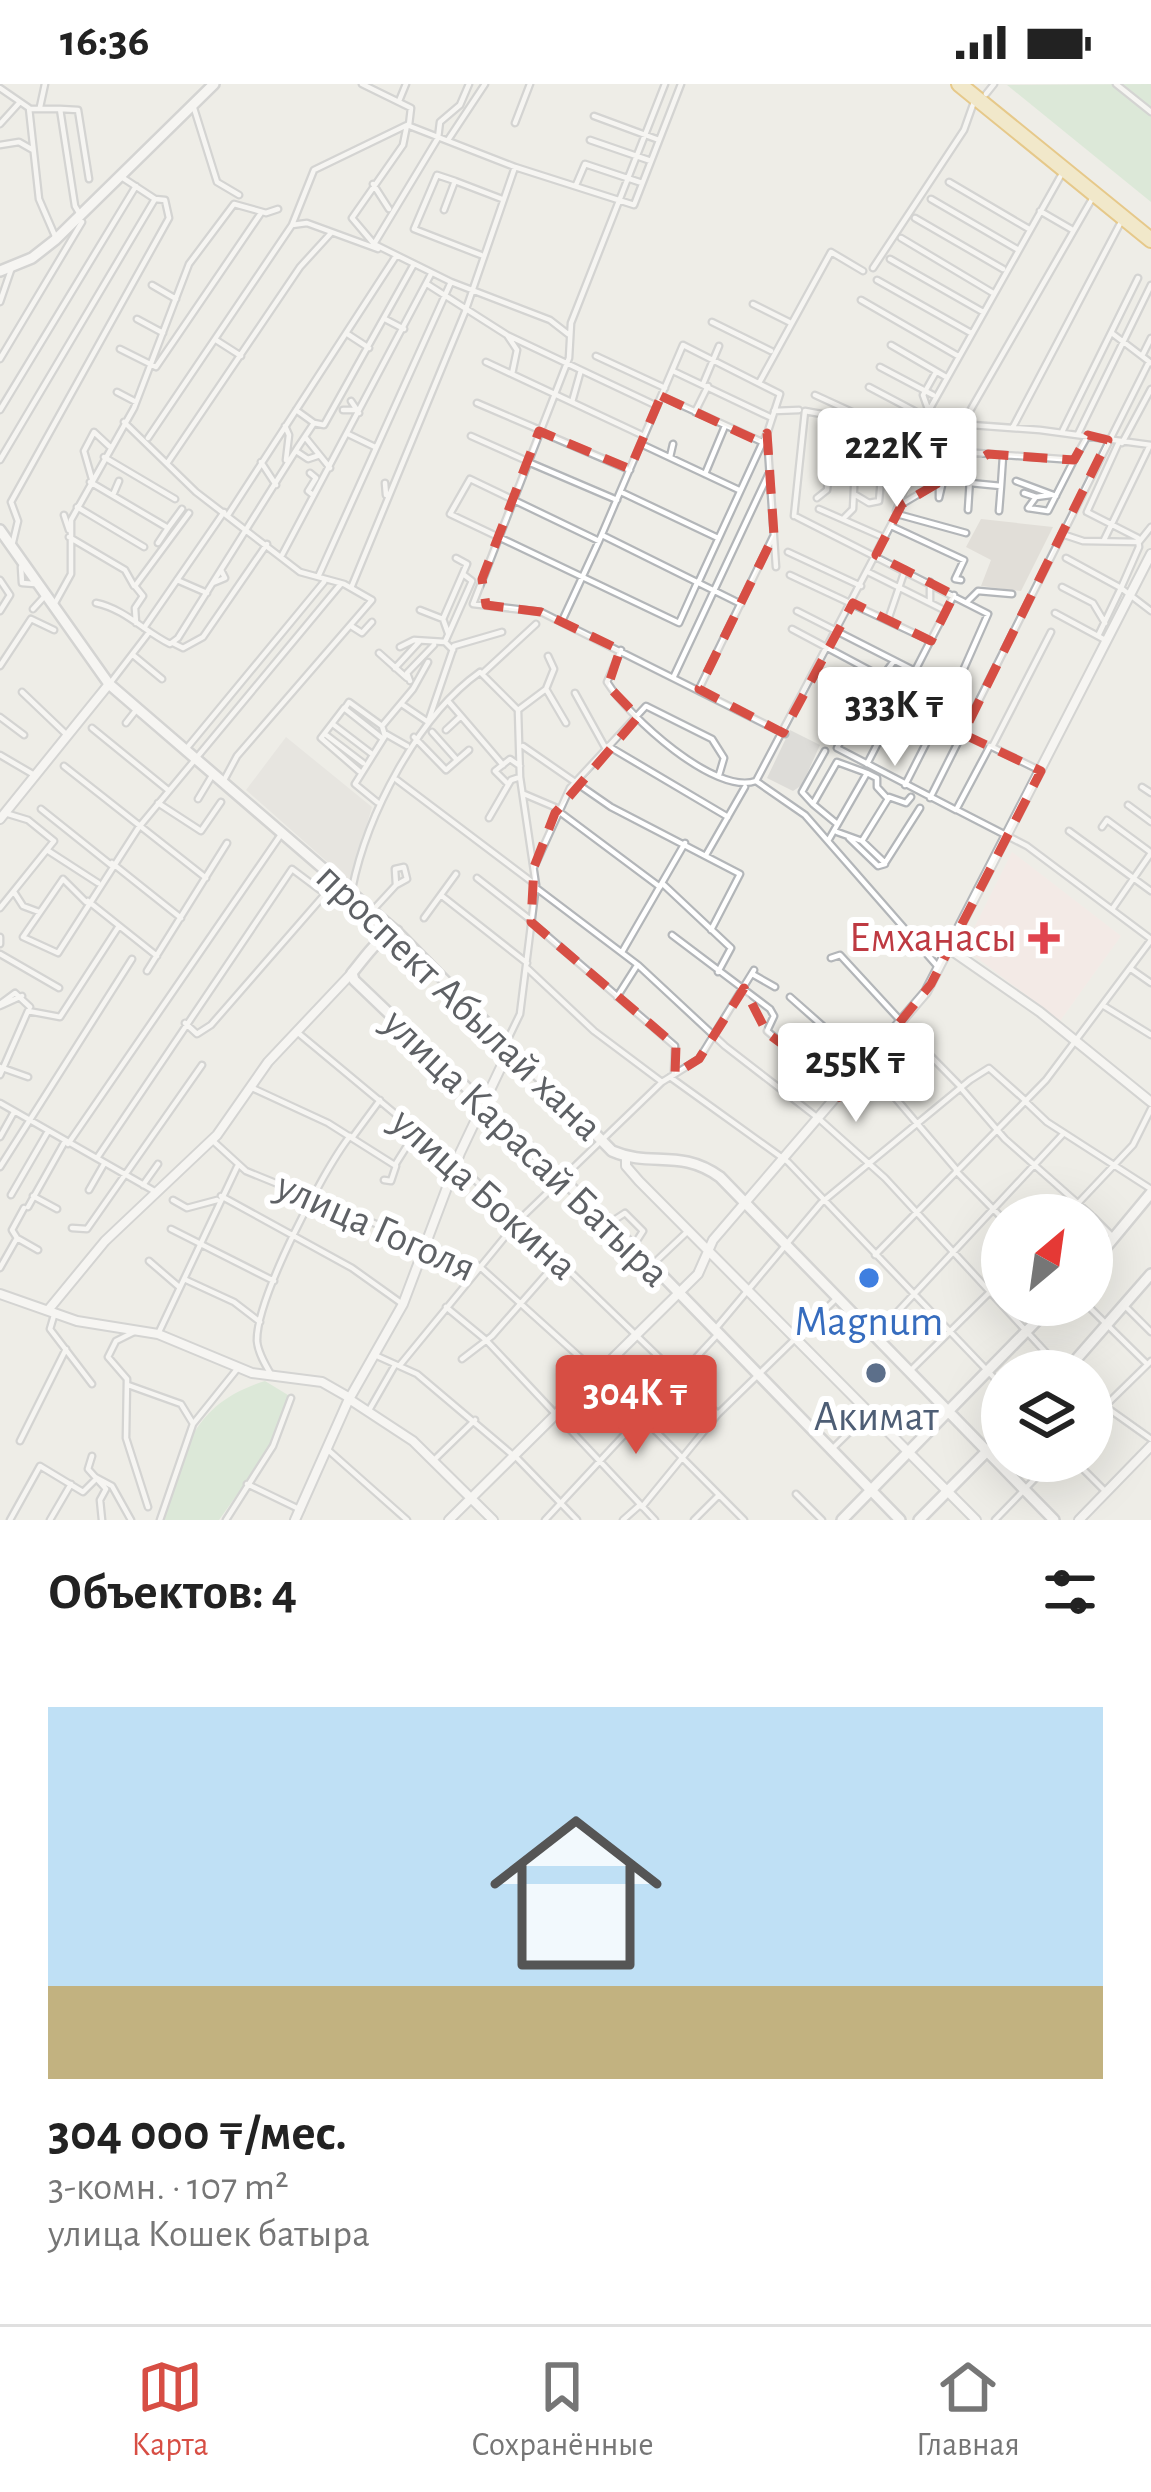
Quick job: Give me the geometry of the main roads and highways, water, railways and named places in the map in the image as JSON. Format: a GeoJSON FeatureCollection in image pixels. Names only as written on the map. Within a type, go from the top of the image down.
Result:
{"type":"FeatureCollection","features":[{"type":"Feature","properties":{"kind":"highway"},"geometry":{"type":"LineString","coordinates":[[959,84],[982,90],[1151,230]]}},
{"type":"Feature","properties":{"kind":"highway"},"geometry":{"type":"LineString","coordinates":[[982,90],[1064,169],[1151,240]]}},
{"type":"Feature","properties":{"kind":"main road"},"geometry":{"type":"LineString","coordinates":[[6,269],[82,219],[214,84]]}},
{"type":"Feature","properties":{"kind":"main road","name":"проспект Абылай хана"},"geometry":{"type":"LineString","coordinates":[[5,538],[109,684],[397,931],[601,1140],[626,1156],[697,1162],[745,1201],[981,1443]]}},
{"type":"Feature","properties":{"kind":"main road"},"geometry":{"type":"LineString","coordinates":[[372,910],[383,938],[397,931]]}},
{"type":"Feature","properties":{"kind":"main road","name":"улица Карасай Батыра"},"geometry":{"type":"LineString","coordinates":[[383,938],[350,978],[633,1246],[900,1520]]}},
{"type":"Feature","properties":{"kind":"main road"},"geometry":{"type":"LineString","coordinates":[[1113,1239],[1151,1191]]}},
{"type":"Feature","properties":{"kind":"main road"},"geometry":{"type":"LineString","coordinates":[[1084,1350],[1151,1274]]}},
{"type":"Feature","properties":{"kind":"main road"},"geometry":{"type":"LineString","coordinates":[[842,1520],[1031,1326]]}},
{"type":"Feature","properties":{"kind":"main road"},"geometry":{"type":"LineString","coordinates":[[920,1520],[981,1457]]}},
{"type":"Feature","properties":{"kind":"main road","name":"проспект Абылай хана"},"geometry":{"type":"LineString","coordinates":[[1018,1482],[1054,1520]]}},
{"type":"Feature","properties":{"kind":"place","name":"Емханасы"},"geometry":{"type":"Point","coordinates":[1044,938]}},
{"type":"Feature","properties":{"kind":"place","name":"Magnum"},"geometry":{"type":"Point","coordinates":[869,1278]}},
{"type":"Feature","properties":{"kind":"place","name":"Акимат"},"geometry":{"type":"Point","coordinates":[876,1373]}}]}
